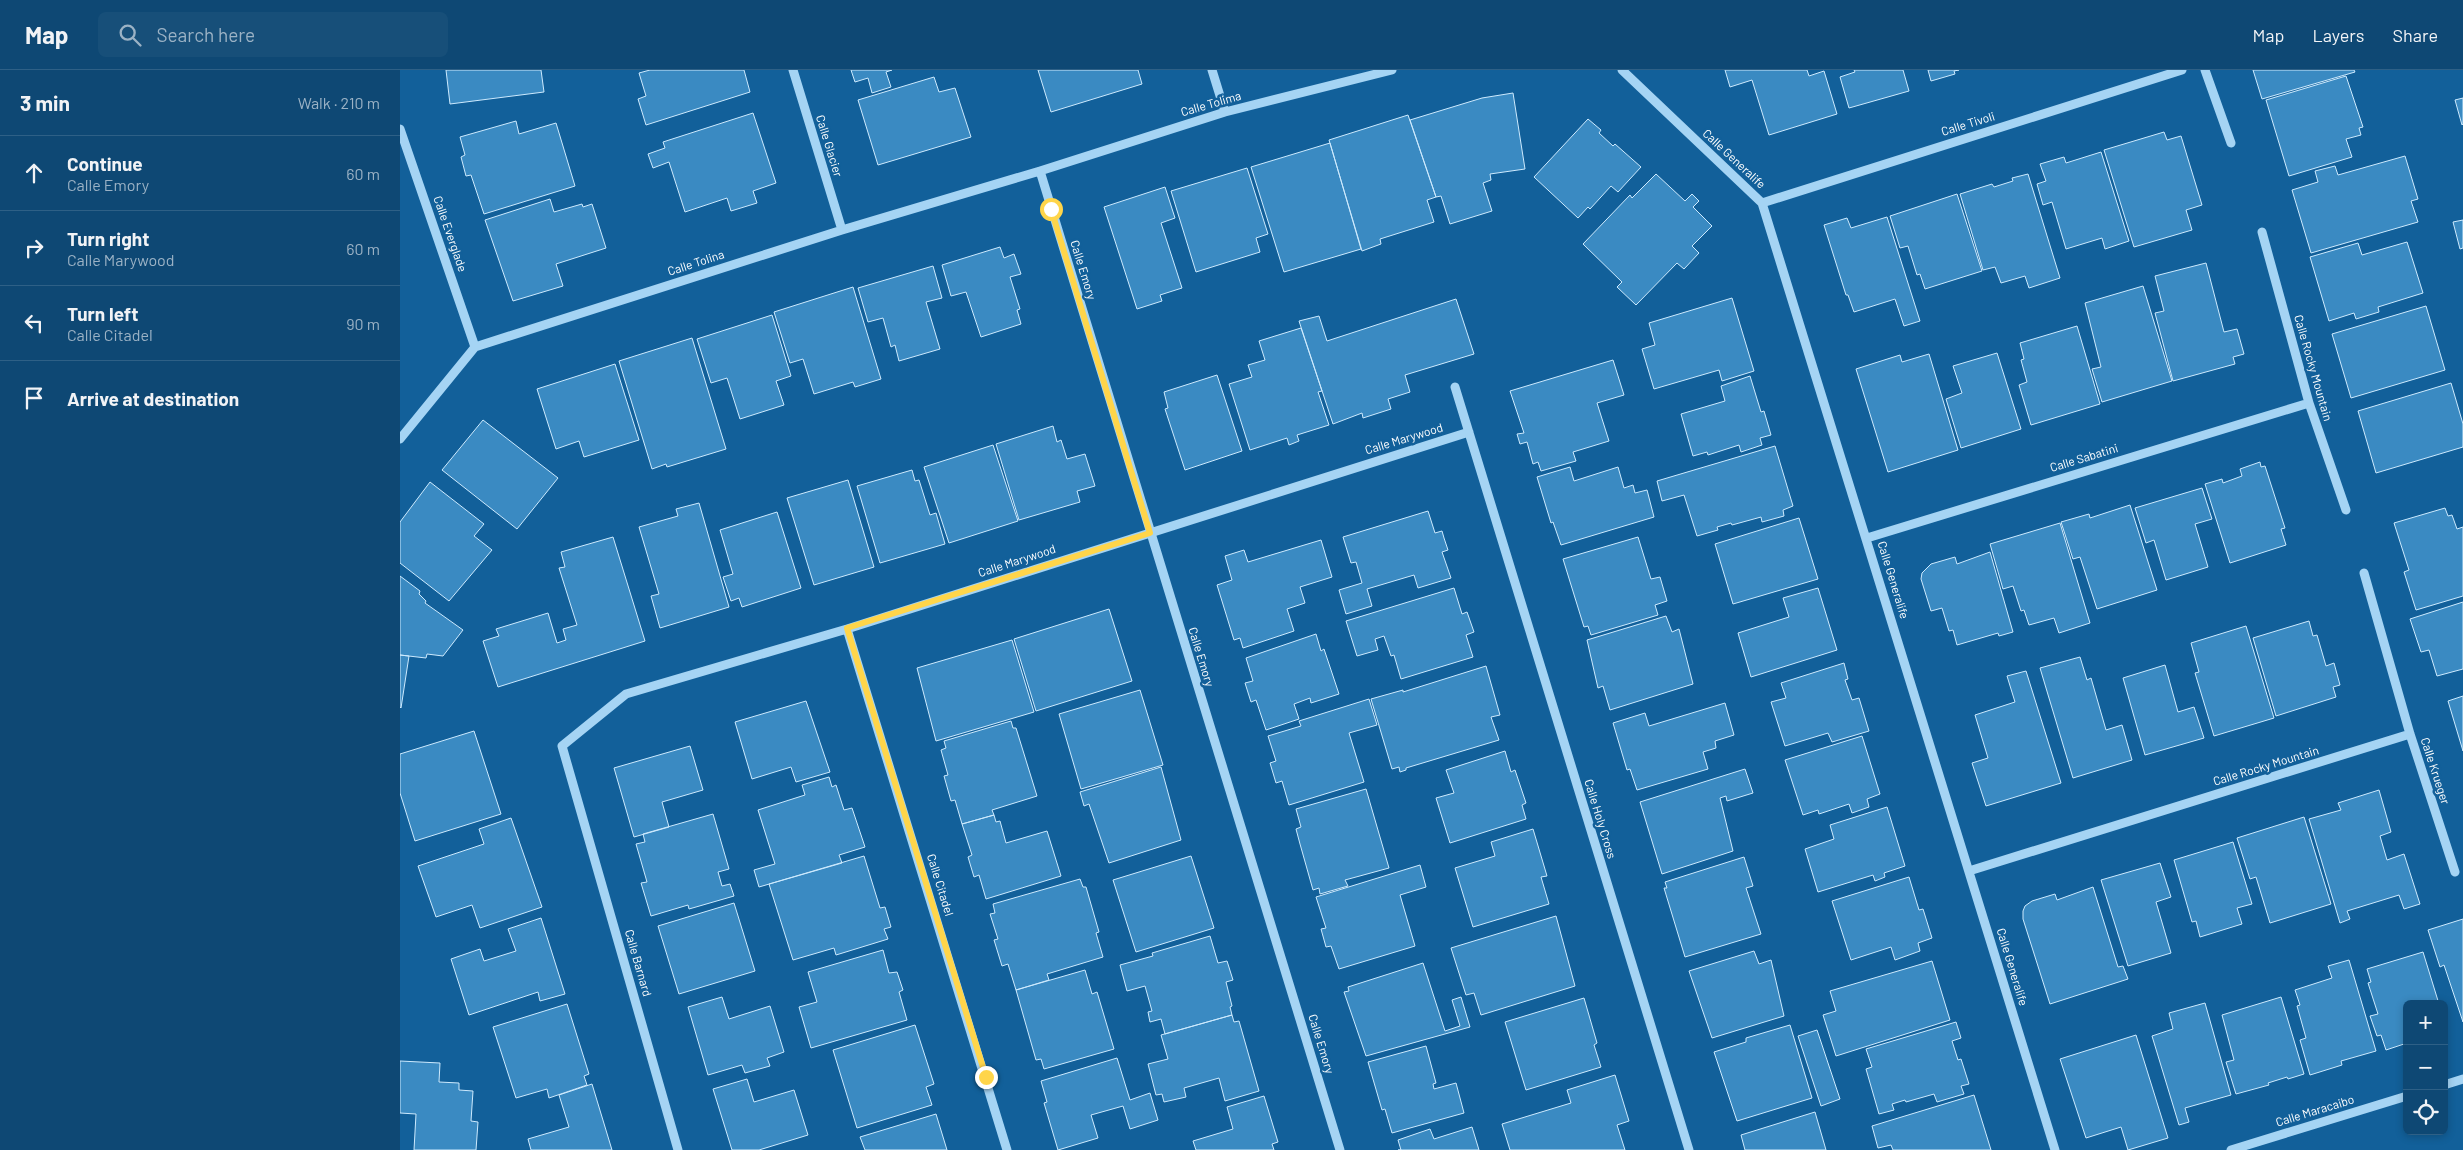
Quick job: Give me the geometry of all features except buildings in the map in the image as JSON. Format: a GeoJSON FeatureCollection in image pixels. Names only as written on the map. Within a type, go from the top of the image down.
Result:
{"type":"FeatureCollection","features":[{"type":"Feature","properties":{"kind":"street","name":"Calle Glacier"},"geometry":{"type":"LineString","coordinates":[[793,70],[842,230]]}},
{"type":"Feature","properties":{"kind":"street"},"geometry":{"type":"LineString","coordinates":[[1212,70],[1225,112]]}},
{"type":"Feature","properties":{"kind":"street","name":"Calle Tolima"},"geometry":{"type":"LineString","coordinates":[[1040,171],[1225,112],[1392,70]]}},
{"type":"Feature","properties":{"kind":"street","name":"Calle Generalife"},"geometry":{"type":"LineString","coordinates":[[1622,70],[1762,203],[2056,1150]]}},
{"type":"Feature","properties":{"kind":"street","name":"Calle Tivoli"},"geometry":{"type":"LineString","coordinates":[[1762,203],[2182,70]]}},
{"type":"Feature","properties":{"kind":"street"},"geometry":{"type":"LineString","coordinates":[[2205,70],[2231,142]]}},
{"type":"Feature","properties":{"kind":"street","name":"Calle Everglade"},"geometry":{"type":"LineString","coordinates":[[400,129],[475,347]]}},
{"type":"Feature","properties":{"kind":"street","name":"Calle Tolina"},"geometry":{"type":"LineString","coordinates":[[475,347],[842,230],[1040,171]]}},
{"type":"Feature","properties":{"kind":"street","name":"Calle Emory"},"geometry":{"type":"LineString","coordinates":[[1040,171],[1340,1150]]}},
{"type":"Feature","properties":{"kind":"street","name":"Calle Rocky Mountain"},"geometry":{"type":"LineString","coordinates":[[2262,232],[2309,403],[2346,510]]}},
{"type":"Feature","properties":{"kind":"street"},"geometry":{"type":"LineString","coordinates":[[400,439],[475,347]]}},
{"type":"Feature","properties":{"kind":"street"},"geometry":{"type":"LineString","coordinates":[[1455,387],[1469,432]]}},
{"type":"Feature","properties":{"kind":"street","name":"Calle Sabatini"},"geometry":{"type":"LineString","coordinates":[[1867,538],[2309,403]]}},
{"type":"Feature","properties":{"kind":"street","name":"Calle Marywood"},"geometry":{"type":"LineString","coordinates":[[573,784],[562,746],[626,694],[847,628],[1469,432]]}},
{"type":"Feature","properties":{"kind":"street","name":"Calle Holy Cross"},"geometry":{"type":"LineString","coordinates":[[1469,432],[1689,1150]]}},
{"type":"Feature","properties":{"kind":"street"},"geometry":{"type":"LineString","coordinates":[[2364,573],[2410,734]]}},
{"type":"Feature","properties":{"kind":"street","name":"Calle Citadel"},"geometry":{"type":"LineString","coordinates":[[847,628],[1007,1150]]}},
{"type":"Feature","properties":{"kind":"street","name":"Calle Rocky Mountain"},"geometry":{"type":"LineString","coordinates":[[1969,871],[2410,734]]}},
{"type":"Feature","properties":{"kind":"street","name":"Calle Krueger"},"geometry":{"type":"LineString","coordinates":[[2410,734],[2455,872]]}},
{"type":"Feature","properties":{"kind":"street","name":"Calle Barnard"},"geometry":{"type":"LineString","coordinates":[[573,784],[678,1150]]}},
{"type":"Feature","properties":{"kind":"street"},"geometry":{"type":"LineString","coordinates":[[2448,1084],[2463,1079]]}},
{"type":"Feature","properties":{"kind":"street","name":"Calle Maracaibo"},"geometry":{"type":"LineString","coordinates":[[2231,1150],[2403,1097]]}},
{"type":"Feature","properties":{"kind":"route"},"geometry":{"type":"LineString","coordinates":[[986,1077],[847,628],[1150,533],[1051,209]]}}]}
